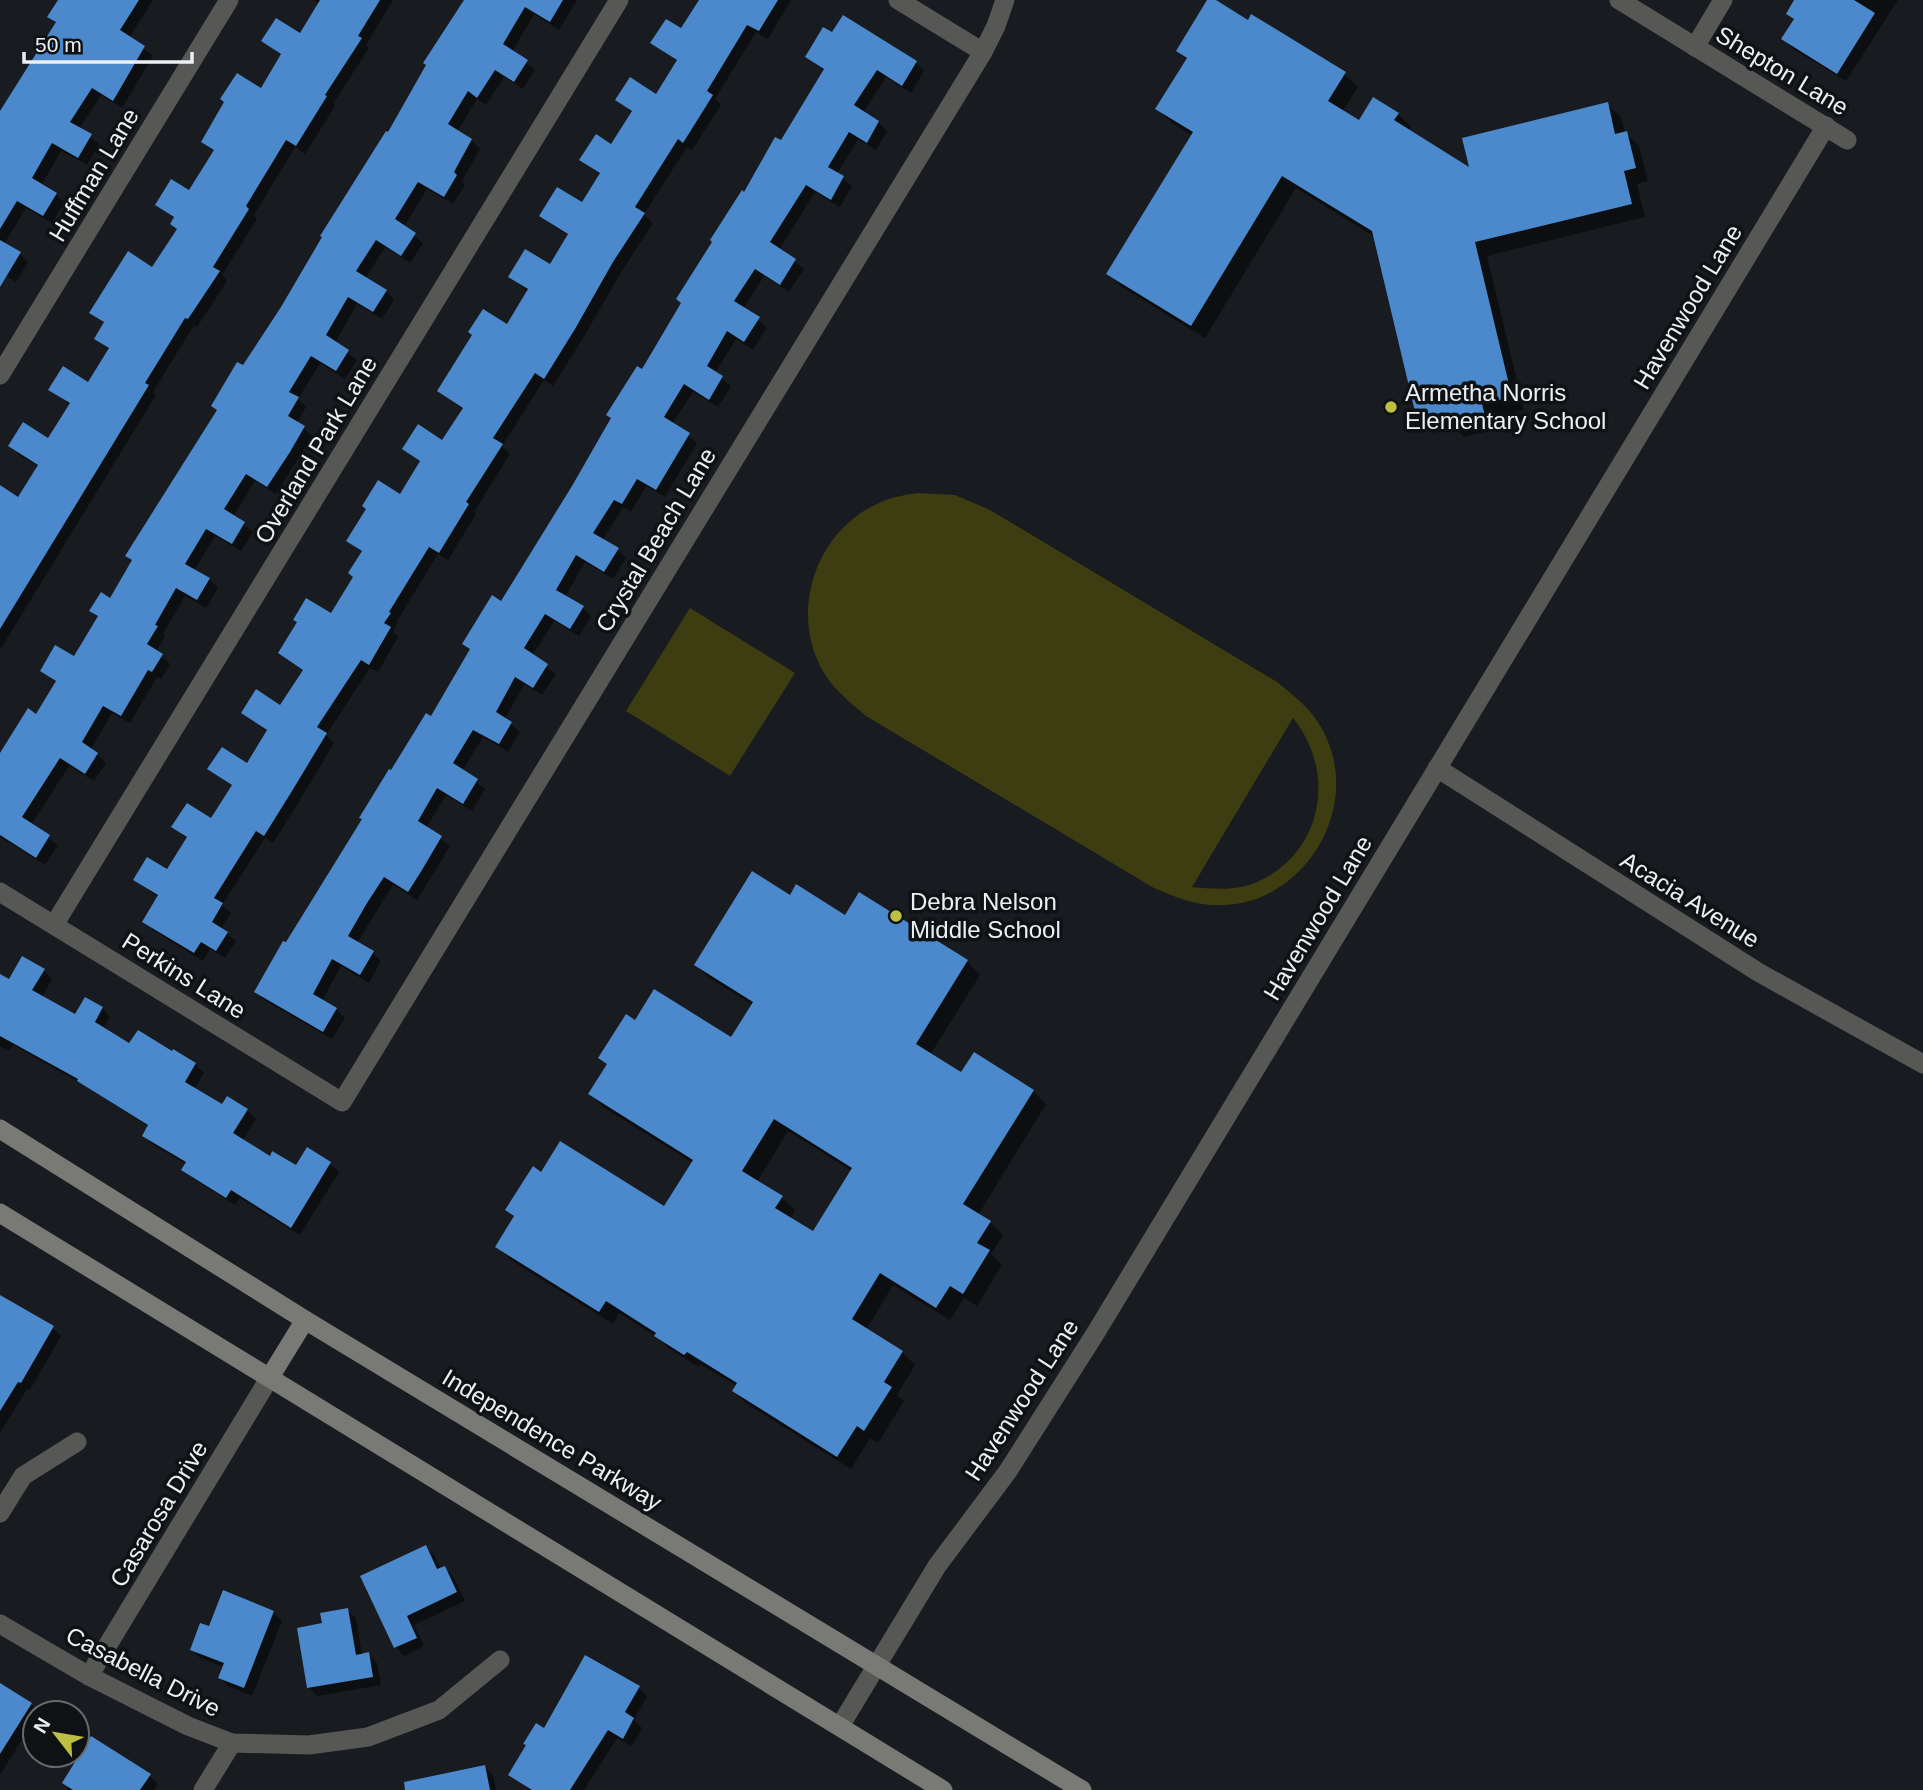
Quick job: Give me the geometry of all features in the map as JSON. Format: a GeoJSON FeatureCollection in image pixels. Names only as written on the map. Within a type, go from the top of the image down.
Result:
{"type":"FeatureCollection","features":[{"type":"Feature","properties":{"kind":"main road","name":"Independence Parkway"},"geometry":{"type":"LineString","coordinates":[[0,1129],[305,1320],[1082,1790]]}},
{"type":"Feature","properties":{"kind":"main road"},"geometry":{"type":"LineString","coordinates":[[0,1213],[943,1790]]}},
{"type":"Feature","properties":{"kind":"main road"},"geometry":{"type":"LineString","coordinates":[[270,1377],[305,1320]]}},
{"type":"Feature","properties":{"kind":"street","name":"Huffman Lane"},"geometry":{"type":"LineString","coordinates":[[0,375],[229,0]]}},
{"type":"Feature","properties":{"kind":"street","name":"Overland Park Lane"},"geometry":{"type":"LineString","coordinates":[[54,925],[619,0]]}},
{"type":"Feature","properties":{"kind":"street"},"geometry":{"type":"LineString","coordinates":[[898,0],[983,52]]}},
{"type":"Feature","properties":{"kind":"street","name":"Crystal Beach Lane"},"geometry":{"type":"LineString","coordinates":[[342,1101],[983,52],[1005,0]]}},
{"type":"Feature","properties":{"kind":"street","name":"Shepton Lane"},"geometry":{"type":"LineString","coordinates":[[1619,0],[1847,140]]}},
{"type":"Feature","properties":{"kind":"street"},"geometry":{"type":"LineString","coordinates":[[1695,47],[1723,0]]}},
{"type":"Feature","properties":{"kind":"street","name":"Havenwood Lane"},"geometry":{"type":"LineString","coordinates":[[840,1726],[937,1566],[1008,1471],[1095,1334],[1826,126]]}},
{"type":"Feature","properties":{"kind":"street","name":"Acacia Avenue"},"geometry":{"type":"LineString","coordinates":[[1437,768],[1758,972],[1923,1064]]}},
{"type":"Feature","properties":{"kind":"street","name":"Perkins Lane"},"geometry":{"type":"LineString","coordinates":[[0,892],[342,1101]]}},
{"type":"Feature","properties":{"kind":"street","name":"Casarosa Drive"},"geometry":{"type":"LineString","coordinates":[[89,1675],[270,1377]]}},
{"type":"Feature","properties":{"kind":"street"},"geometry":{"type":"LineString","coordinates":[[0,1513],[23,1476],[77,1442]]}},
{"type":"Feature","properties":{"kind":"street","name":"Casabella Drive"},"geometry":{"type":"LineString","coordinates":[[0,1624],[89,1675],[188,1726],[232,1743],[309,1745],[368,1737],[439,1710],[500,1660]]}},
{"type":"Feature","properties":{"kind":"street"},"geometry":{"type":"LineString","coordinates":[[203,1790],[232,1743]]}},
{"type":"Feature","properties":{"kind":"shaded area"},"geometry":{"type":"Polygon","coordinates":[[[917,493],[955,495],[990,510],[1277,682],[1299,700],[1317,721],[1326,737],[1335,765],[1336,793],[1330,821],[1318,847],[1301,869],[1279,887],[1254,900],[1215,905],[1171,895],[1154,888],[866,716],[844,697],[821,668],[810,636],[810,590],[817,568],[842,529],[860,514],[885,500],[917,493]],[[1293,718],[1192,887],[1225,889],[1249,885],[1279,869],[1297,852],[1309,832],[1316,809],[1318,786],[1315,762],[1307,739],[1293,718]]]}},
{"type":"Feature","properties":{"kind":"shaded area"},"geometry":{"type":"Polygon","coordinates":[[[690,608],[795,673],[730,776],[626,711],[690,608]]]}},
{"type":"Feature","properties":{"kind":"building"},"geometry":{"type":"Polygon","coordinates":[[[58,0],[139,0],[120,30],[145,46],[113,101],[92,88],[70,122],[92,134],[78,158],[52,143],[32,178],[57,193],[43,216],[17,201],[0,229],[0,111],[56,22],[47,17],[58,0]]]}},
{"type":"Feature","properties":{"kind":"building"},"geometry":{"type":"Polygon","coordinates":[[[320,0],[380,0],[358,36],[362,38],[296,146],[286,140],[246,206],[249,209],[213,267],[220,271],[188,319],[185,318],[145,383],[149,385],[0,629],[0,485],[18,497],[38,465],[8,446],[23,422],[48,438],[70,403],[48,390],[63,366],[88,382],[109,348],[94,339],[104,322],[89,313],[128,251],[152,267],[177,229],[170,224],[174,217],[155,205],[171,179],[189,190],[214,150],[201,142],[224,102],[220,99],[237,73],[261,88],[281,54],[261,41],[276,18],[300,33],[320,0]]]}},
{"type":"Feature","properties":{"kind":"building"},"geometry":{"type":"Polygon","coordinates":[[[464,0],[563,0],[550,22],[525,7],[503,44],[528,60],[514,82],[495,70],[477,98],[468,91],[448,124],[472,139],[454,172],[457,175],[444,197],[418,182],[395,219],[416,233],[401,256],[376,240],[356,271],[387,290],[373,312],[348,297],[326,335],[349,350],[336,371],[311,356],[289,392],[299,397],[288,416],[305,426],[290,452],[267,487],[246,474],[224,509],[245,522],[232,544],[206,529],[185,564],[210,578],[197,600],[176,588],[147,644],[163,654],[152,672],[148,670],[121,716],[103,706],[82,742],[98,753],[85,774],[60,758],[22,817],[50,835],[36,858],[0,835],[0,753],[28,708],[36,714],[56,681],[40,671],[55,645],[74,656],[98,616],[89,611],[101,592],[110,598],[132,560],[125,556],[217,410],[211,406],[237,362],[243,365],[281,307],[322,237],[320,236],[386,131],[388,132],[426,65],[423,63],[464,0]]]}},
{"type":"Feature","properties":{"kind":"building"},"geometry":{"type":"Polygon","coordinates":[[[699,0],[778,0],[759,31],[747,25],[707,91],[713,95],[683,143],[678,139],[635,207],[645,213],[575,329],[544,379],[535,373],[493,438],[503,444],[466,502],[469,504],[439,553],[429,547],[389,612],[391,613],[384,623],[391,627],[369,665],[361,660],[317,727],[327,733],[292,791],[264,836],[256,831],[214,898],[223,903],[212,922],[228,932],[216,951],[201,942],[194,953],[142,922],[158,895],[133,880],[147,857],[167,869],[187,837],[171,827],[187,803],[211,818],[232,785],[207,769],[222,747],[247,763],[267,730],[241,713],[256,689],[280,705],[303,670],[278,653],[297,622],[293,620],[306,598],[331,613],[353,577],[348,573],[362,551],[346,541],[366,509],[362,506],[378,480],[400,494],[420,461],[402,449],[418,424],[442,440],[463,408],[437,391],[472,335],[468,332],[483,309],[507,324],[528,289],[508,277],[525,249],[550,264],[568,234],[539,216],[557,187],[582,202],[600,173],[579,160],[596,134],[611,144],[632,111],[615,100],[630,77],[656,94],[677,60],[650,43],[666,19],[681,28],[699,0]]]}},
{"type":"Feature","properties":{"kind":"building"},"geometry":{"type":"Polygon","coordinates":[[[1207,0],[1216,0],[1248,20],[1251,14],[1346,72],[1328,101],[1359,120],[1373,97],[1399,113],[1394,120],[1469,167],[1462,138],[1608,102],[1615,134],[1627,131],[1636,168],[1624,171],[1632,204],[1475,242],[1512,397],[1482,404],[1485,416],[1449,425],[1446,413],[1417,420],[1372,231],[1282,176],[1191,326],[1106,274],[1193,132],[1155,109],[1187,58],[1176,51],[1207,0]]]}},
{"type":"Feature","properties":{"kind":"building"},"geometry":{"type":"Polygon","coordinates":[[[1794,0],[1854,0],[1875,13],[1837,74],[1781,39],[1794,19],[1786,14],[1794,0]]]}},
{"type":"Feature","properties":{"kind":"building"},"geometry":{"type":"Polygon","coordinates":[[[843,15],[917,61],[902,86],[877,70],[854,105],[879,121],[867,143],[849,132],[828,167],[844,176],[831,200],[806,185],[770,242],[796,259],[780,285],[755,269],[734,301],[760,317],[744,342],[727,331],[707,366],[723,376],[709,400],[684,384],[664,417],[690,433],[656,490],[637,479],[622,504],[614,500],[593,533],[619,548],[604,572],[576,555],[556,590],[584,606],[570,629],[545,614],[524,648],[548,664],[533,688],[515,677],[496,712],[512,722],[499,744],[473,730],[453,763],[478,779],[463,804],[437,788],[418,821],[442,836],[422,870],[408,892],[384,877],[367,903],[348,936],[374,951],[360,975],[332,959],[313,994],[337,1008],[323,1032],[254,992],[283,941],[286,942],[362,819],[359,818],[389,769],[391,770],[426,713],[431,716],[470,649],[462,644],[492,595],[501,601],[572,486],[611,418],[606,415],[637,366],[642,369],[681,303],[676,299],[712,242],[710,240],[742,190],[744,192],[775,137],[781,140],[824,69],[805,57],[823,27],[832,32],[843,15]]]}},
{"type":"Feature","properties":{"kind":"building"},"geometry":{"type":"Polygon","coordinates":[[[0,240],[21,252],[0,287],[0,240]]]}},
{"type":"Feature","properties":{"kind":"building"},"geometry":{"type":"Polygon","coordinates":[[[752,871],[790,895],[796,884],[845,915],[859,892],[968,960],[916,1044],[961,1072],[974,1052],[1034,1090],[963,1204],[991,1221],[977,1243],[990,1250],[963,1294],[950,1286],[936,1308],[880,1273],[852,1319],[903,1351],[884,1382],[892,1387],[864,1431],[857,1426],[837,1457],[732,1391],[737,1383],[687,1352],[684,1355],[654,1336],[656,1333],[606,1301],[599,1312],[495,1247],[514,1216],[505,1210],[533,1166],[541,1172],[560,1141],[664,1206],[693,1160],[588,1094],[607,1064],[598,1058],[626,1014],[635,1020],[654,989],[731,1037],[753,1002],[694,965],[752,871]],[[774,1119],[742,1171],[783,1196],[775,1208],[813,1231],[852,1168],[774,1119]]]}},
{"type":"Feature","properties":{"kind":"building"},"geometry":{"type":"Polygon","coordinates":[[[22,956],[45,969],[32,990],[75,1014],[85,997],[103,1007],[95,1022],[129,1043],[138,1030],[196,1063],[185,1082],[222,1104],[227,1096],[248,1109],[233,1133],[270,1156],[272,1151],[296,1165],[307,1147],[331,1162],[291,1228],[231,1190],[226,1198],[181,1170],[186,1162],[142,1136],[148,1125],[77,1081],[78,1079],[0,1036],[0,974],[9,979],[22,956]]]}},
{"type":"Feature","properties":{"kind":"building"},"geometry":{"type":"Polygon","coordinates":[[[0,1295],[54,1326],[21,1383],[18,1382],[0,1411],[0,1295]]]}},
{"type":"Feature","properties":{"kind":"building"},"geometry":{"type":"Polygon","coordinates":[[[426,1545],[437,1569],[445,1566],[457,1592],[407,1616],[417,1638],[394,1648],[360,1576],[426,1545]]]}},
{"type":"Feature","properties":{"kind":"building"},"geometry":{"type":"Polygon","coordinates":[[[223,1590],[274,1611],[244,1688],[218,1678],[224,1663],[190,1650],[200,1623],[209,1626],[223,1590]]]}},
{"type":"Feature","properties":{"kind":"building"},"geometry":{"type":"Polygon","coordinates":[[[348,1608],[356,1655],[369,1652],[373,1677],[307,1688],[297,1628],[322,1623],[320,1613],[348,1608]]]}},
{"type":"Feature","properties":{"kind":"building"},"geometry":{"type":"Polygon","coordinates":[[[585,1655],[640,1686],[625,1712],[634,1718],[623,1739],[608,1730],[570,1790],[532,1790],[508,1775],[536,1723],[544,1728],[585,1655]]]}},
{"type":"Feature","properties":{"kind":"building"},"geometry":{"type":"Polygon","coordinates":[[[0,1683],[26,1699],[21,1699],[21,1721],[0,1754],[0,1683]]]}},
{"type":"Feature","properties":{"kind":"building"},"geometry":{"type":"Polygon","coordinates":[[[91,1736],[151,1774],[140,1790],[73,1790],[62,1783],[71,1769],[91,1769],[91,1736]]]}},
{"type":"Feature","properties":{"kind":"building"},"geometry":{"type":"Polygon","coordinates":[[[485,1765],[490,1790],[405,1790],[404,1782],[485,1765]]]}},
{"type":"Feature","properties":{"kind":"place","name":"Armetha Norris Elementary School"},"geometry":{"type":"Point","coordinates":[1391,407]}},
{"type":"Feature","properties":{"kind":"place","name":"Debra Nelson Middle School"},"geometry":{"type":"Point","coordinates":[896,916]}}]}
